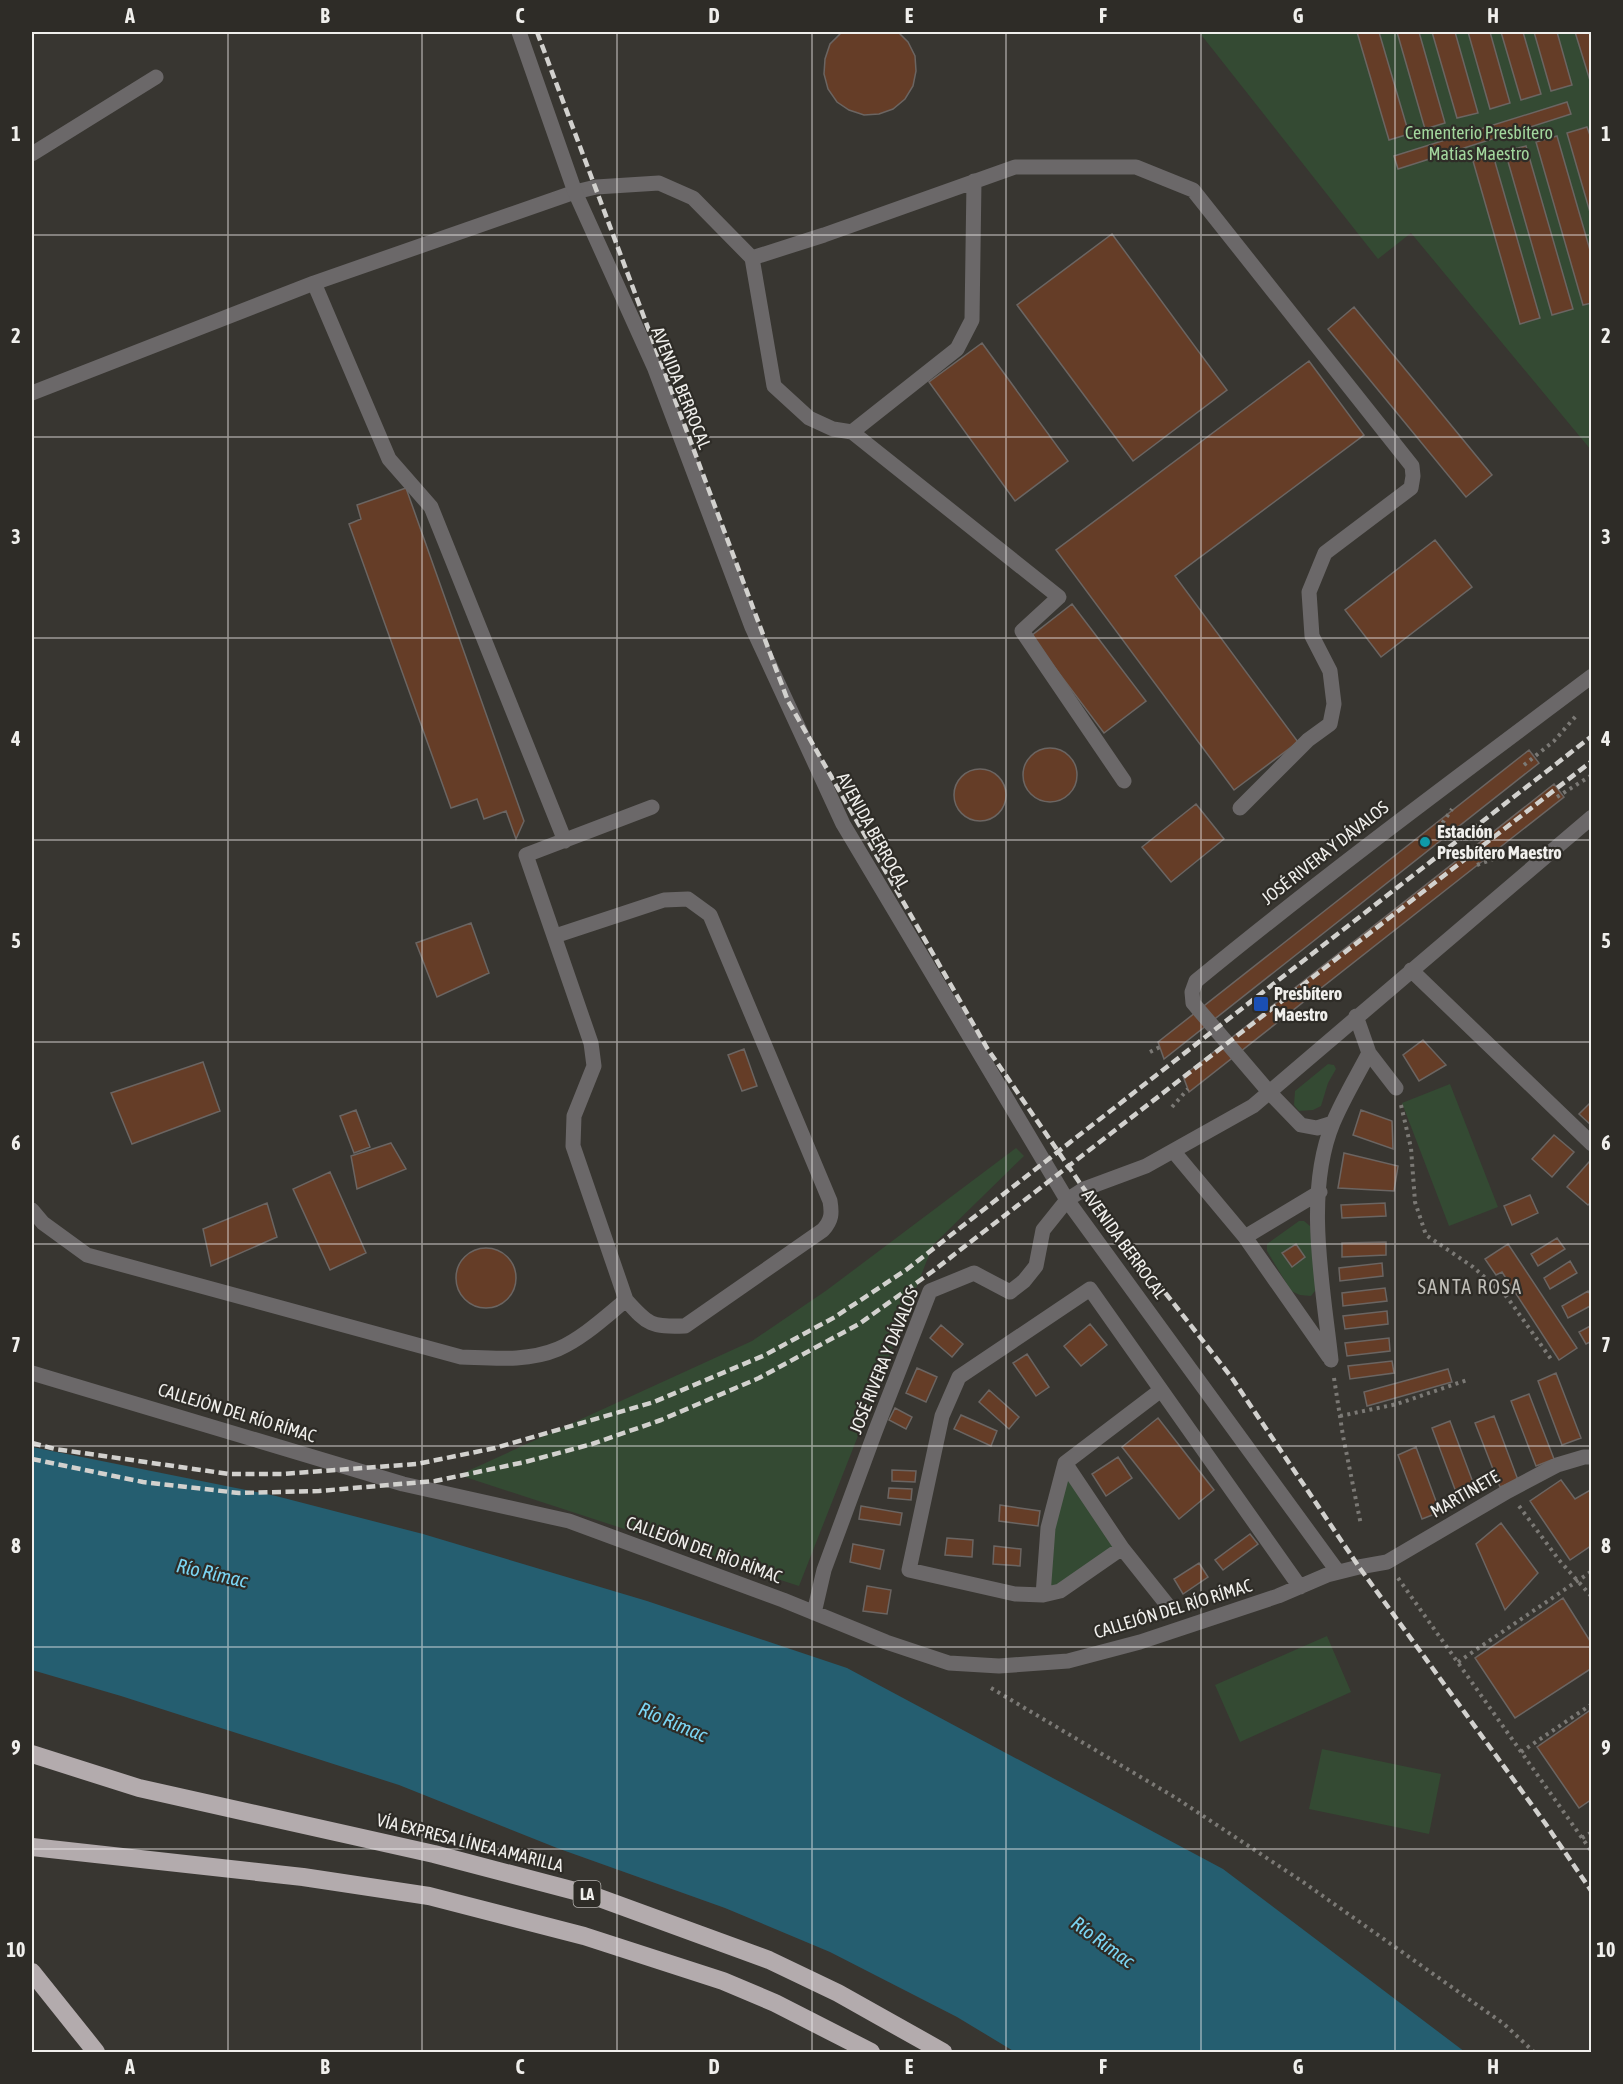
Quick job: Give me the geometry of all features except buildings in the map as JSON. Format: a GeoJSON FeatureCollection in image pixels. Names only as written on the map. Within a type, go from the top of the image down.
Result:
{"type":"FeatureCollection","features":[{"type":"Feature","properties":{"kind":"highway","name":"VÍA EXPRESA LÍNEA AMARILLA"},"geometry":{"type":"LineString","coordinates":[[32,1754],[139,1788],[434,1854],[594,1896],[769,1960],[838,1993],[943,2052]]}},
{"type":"Feature","properties":{"kind":"highway","name":"LA"},"geometry":{"type":"LineString","coordinates":[[32,1847],[303,1877],[429,1896],[584,1936],[723,1981],[774,2003],[871,2052]]}},
{"type":"Feature","properties":{"kind":"highway"},"geometry":{"type":"LineString","coordinates":[[32,1972],[96,2052]]}},
{"type":"Feature","properties":{"kind":"street","name":"AVENIDA BERROCAL"},"geometry":{"type":"LineString","coordinates":[[519,32],[575,192],[655,369],[752,627],[843,824],[1067,1200],[1338,1572]]}},
{"type":"Feature","properties":{"kind":"street"},"geometry":{"type":"LineString","coordinates":[[32,154],[156,77]]}},
{"type":"Feature","properties":{"kind":"street"},"geometry":{"type":"LineString","coordinates":[[752,258],[835,231],[1015,166],[1136,167],[1193,190],[1412,466],[1413,476],[1411,488],[1325,553],[1309,592],[1312,636],[1330,671],[1334,704],[1330,724],[1308,740],[1239,808]]}},
{"type":"Feature","properties":{"kind":"street"},"geometry":{"type":"LineString","coordinates":[[852,432],[957,349],[972,320],[974,181]]}},
{"type":"Feature","properties":{"kind":"street"},"geometry":{"type":"LineString","coordinates":[[32,393],[314,283],[575,192],[596,187],[659,183],[693,198],[752,258],[774,386],[809,418],[833,429],[852,432],[1059,597],[1022,631],[1124,781]]}},
{"type":"Feature","properties":{"kind":"street"},"geometry":{"type":"LineString","coordinates":[[314,283],[389,459],[431,507],[565,841]]}},
{"type":"Feature","properties":{"kind":"street","name":"JOSÉ RIVERA Y DÁVALOS"},"geometry":{"type":"LineString","coordinates":[[1269,1092],[1193,1002],[1192,992],[1196,981],[1408,813],[1592,676]]}},
{"type":"Feature","properties":{"kind":"street"},"geometry":{"type":"LineString","coordinates":[[555,936],[664,900],[688,899],[710,915],[831,1207],[830,1222],[823,1230],[685,1326],[659,1327],[641,1317],[626,1300],[573,1146],[574,1116],[594,1066],[591,1043],[526,855],[652,807]]}},
{"type":"Feature","properties":{"kind":"street","name":"JOSÉ RIVERA Y DÁVALOS"},"geometry":{"type":"LineString","coordinates":[[814,1613],[824,1570],[930,1291],[974,1273],[1010,1292],[1024,1281],[1036,1266],[1043,1230],[1067,1200],[1084,1189],[1146,1167],[1253,1106],[1592,818]]}},
{"type":"Feature","properties":{"kind":"street"},"geometry":{"type":"LineString","coordinates":[[1411,970],[1592,1144]]}},
{"type":"Feature","properties":{"kind":"street"},"geometry":{"type":"LineString","coordinates":[[1356,1017],[1369,1053],[1396,1088]]}},
{"type":"Feature","properties":{"kind":"street"},"geometry":{"type":"LineString","coordinates":[[1331,1360],[1318,1244],[1320,1171],[1333,1123],[1369,1053]]}},
{"type":"Feature","properties":{"kind":"street"},"geometry":{"type":"LineString","coordinates":[[1269,1092],[1301,1125],[1317,1128],[1333,1123]]}},
{"type":"Feature","properties":{"kind":"street"},"geometry":{"type":"LineString","coordinates":[[1174,1152],[1245,1238],[1331,1360]]}},
{"type":"Feature","properties":{"kind":"street"},"geometry":{"type":"LineString","coordinates":[[1245,1238],[1320,1192]]}},
{"type":"Feature","properties":{"kind":"street"},"geometry":{"type":"LineString","coordinates":[[32,1210],[43,1222],[87,1255],[461,1357],[519,1359],[557,1349],[592,1328],[626,1300]]}},
{"type":"Feature","properties":{"kind":"street"},"geometry":{"type":"LineString","coordinates":[[1122,1548],[1060,1591],[1043,1595],[1016,1594],[909,1570],[942,1416],[959,1377],[1090,1289],[1299,1587]]}},
{"type":"Feature","properties":{"kind":"street","name":"CALLEJÓN DEL RÍO RÍMAC"},"geometry":{"type":"LineString","coordinates":[[32,1372],[404,1484],[569,1521],[886,1642],[949,1663],[999,1666],[1068,1660],[1140,1642],[1217,1617],[1338,1572],[1359,1567]]}},
{"type":"Feature","properties":{"kind":"street"},"geometry":{"type":"LineString","coordinates":[[1043,1595],[1048,1528],[1065,1463],[1161,1390]]}},
{"type":"Feature","properties":{"kind":"street","name":"MARTINETE"},"geometry":{"type":"LineString","coordinates":[[1359,1567],[1387,1562],[1557,1465],[1592,1457]]}},
{"type":"Feature","properties":{"kind":"street"},"geometry":{"type":"LineString","coordinates":[[1065,1463],[1122,1548],[1169,1607]]}},
{"type":"Feature","properties":{"kind":"path"},"geometry":{"type":"LineString","coordinates":[[1524,765],[1554,741],[1577,716]]}},
{"type":"Feature","properties":{"kind":"path"},"geometry":{"type":"LineString","coordinates":[[1557,797],[1592,775]]}},
{"type":"Feature","properties":{"kind":"path"},"geometry":{"type":"LineString","coordinates":[[1444,829],[1441,825],[1454,807]]}},
{"type":"Feature","properties":{"kind":"path"},"geometry":{"type":"LineString","coordinates":[[1477,865],[1502,856]]}},
{"type":"Feature","properties":{"kind":"path"},"geometry":{"type":"LineString","coordinates":[[1150,1052],[1160,1047]]}},
{"type":"Feature","properties":{"kind":"path"},"geometry":{"type":"LineString","coordinates":[[1396,1088],[1411,1148],[1415,1202],[1426,1235],[1473,1267],[1507,1297],[1551,1359]]}},
{"type":"Feature","properties":{"kind":"path"},"geometry":{"type":"LineString","coordinates":[[1172,1107],[1188,1089]]}},
{"type":"Feature","properties":{"kind":"path"},"geometry":{"type":"LineString","coordinates":[[1331,1360],[1361,1525]]}},
{"type":"Feature","properties":{"kind":"path"},"geometry":{"type":"LineString","coordinates":[[1340,1416],[1397,1404],[1467,1380]]}},
{"type":"Feature","properties":{"kind":"path"},"geometry":{"type":"LineString","coordinates":[[1508,1491],[1559,1560],[1592,1597]]}},
{"type":"Feature","properties":{"kind":"path"},"geometry":{"type":"LineString","coordinates":[[1387,1562],[1592,1852]]}},
{"type":"Feature","properties":{"kind":"path"},"geometry":{"type":"LineString","coordinates":[[1458,1662],[1592,1571]]}},
{"type":"Feature","properties":{"kind":"path"},"geometry":{"type":"LineString","coordinates":[[988,1686],[1176,1798],[1303,1882],[1504,2024],[1534,2052]]}},
{"type":"Feature","properties":{"kind":"path"},"geometry":{"type":"LineString","coordinates":[[1521,1752],[1592,1704]]}},
{"type":"Feature","properties":{"kind":"path"},"geometry":{"type":"LineString","coordinates":[[1582,1838],[1592,1832]]}},
{"type":"Feature","properties":{"kind":"green space","name":"Cementerio Presbítero Matías Maestro"},"geometry":{"type":"Polygon","coordinates":[[[1199,32],[1591,32],[1591,450],[1411,233],[1378,259],[1199,32]]]}},
{"type":"Feature","properties":{"kind":"green space"},"geometry":{"type":"Polygon","coordinates":[[[1328,1064],[1334,1065],[1336,1069],[1328,1083],[1321,1106],[1313,1110],[1299,1111],[1294,1105],[1295,1091],[1328,1064]]]}},
{"type":"Feature","properties":{"kind":"green space"},"geometry":{"type":"Polygon","coordinates":[[[1450,1084],[1498,1207],[1449,1226],[1402,1103],[1450,1084]]]}},
{"type":"Feature","properties":{"kind":"green space"},"geometry":{"type":"Polygon","coordinates":[[[1016,1148],[1024,1156],[933,1245],[799,1586],[459,1475],[752,1341],[827,1290],[1016,1148]]]}},
{"type":"Feature","properties":{"kind":"green space"},"geometry":{"type":"Polygon","coordinates":[[[1299,1221],[1304,1221],[1310,1226],[1316,1285],[1311,1296],[1291,1291],[1267,1251],[1267,1244],[1299,1221]]]}},
{"type":"Feature","properties":{"kind":"green space"},"geometry":{"type":"Polygon","coordinates":[[[1065,1463],[1122,1548],[1043,1595],[1065,1463]]]}},
{"type":"Feature","properties":{"kind":"green space"},"geometry":{"type":"Polygon","coordinates":[[[1327,1636],[1351,1692],[1240,1742],[1215,1685],[1327,1636]]]}},
{"type":"Feature","properties":{"kind":"green space"},"geometry":{"type":"Polygon","coordinates":[[[1322,1749],[1441,1774],[1429,1834],[1309,1809],[1322,1749]]]}},
{"type":"Feature","properties":{"kind":"water","name":"Río Rímac"},"geometry":{"type":"Polygon","coordinates":[[[32,1447],[276,1496],[423,1534],[647,1601],[847,1668],[1223,1869],[1465,2052],[1015,2052],[957,2017],[830,1952],[725,1908],[557,1848],[399,1785],[121,1696],[32,1670],[32,1447]]]}},
{"type":"Feature","properties":{"kind":"railway"},"geometry":{"type":"LineString","coordinates":[[537,32],[788,701],[987,1048],[1084,1189],[1232,1378],[1359,1567],[1545,1823],[1592,1892]]}},
{"type":"Feature","properties":{"kind":"railway"},"geometry":{"type":"LineString","coordinates":[[32,1443],[55,1449],[229,1474],[283,1474],[417,1464],[495,1448],[654,1402],[765,1355],[835,1317],[906,1270],[1592,736]]}},
{"type":"Feature","properties":{"kind":"railway"},"geometry":{"type":"LineString","coordinates":[[32,1459],[143,1482],[239,1493],[319,1491],[435,1481],[525,1462],[592,1444],[661,1420],[759,1378],[859,1324],[933,1271],[1592,761]]}},
{"type":"Feature","properties":{"kind":"place","name":"Estación Presbítero Maestro"},"geometry":{"type":"Point","coordinates":[1425,842]}},
{"type":"Feature","properties":{"kind":"place","name":"Presbítero Maestro"},"geometry":{"type":"Point","coordinates":[1261,1004]}},
{"type":"Feature","properties":{"kind":"district","name":"SANTA ROSA"},"geometry":{"type":"Point","coordinates":[1470,1287]}}]}
